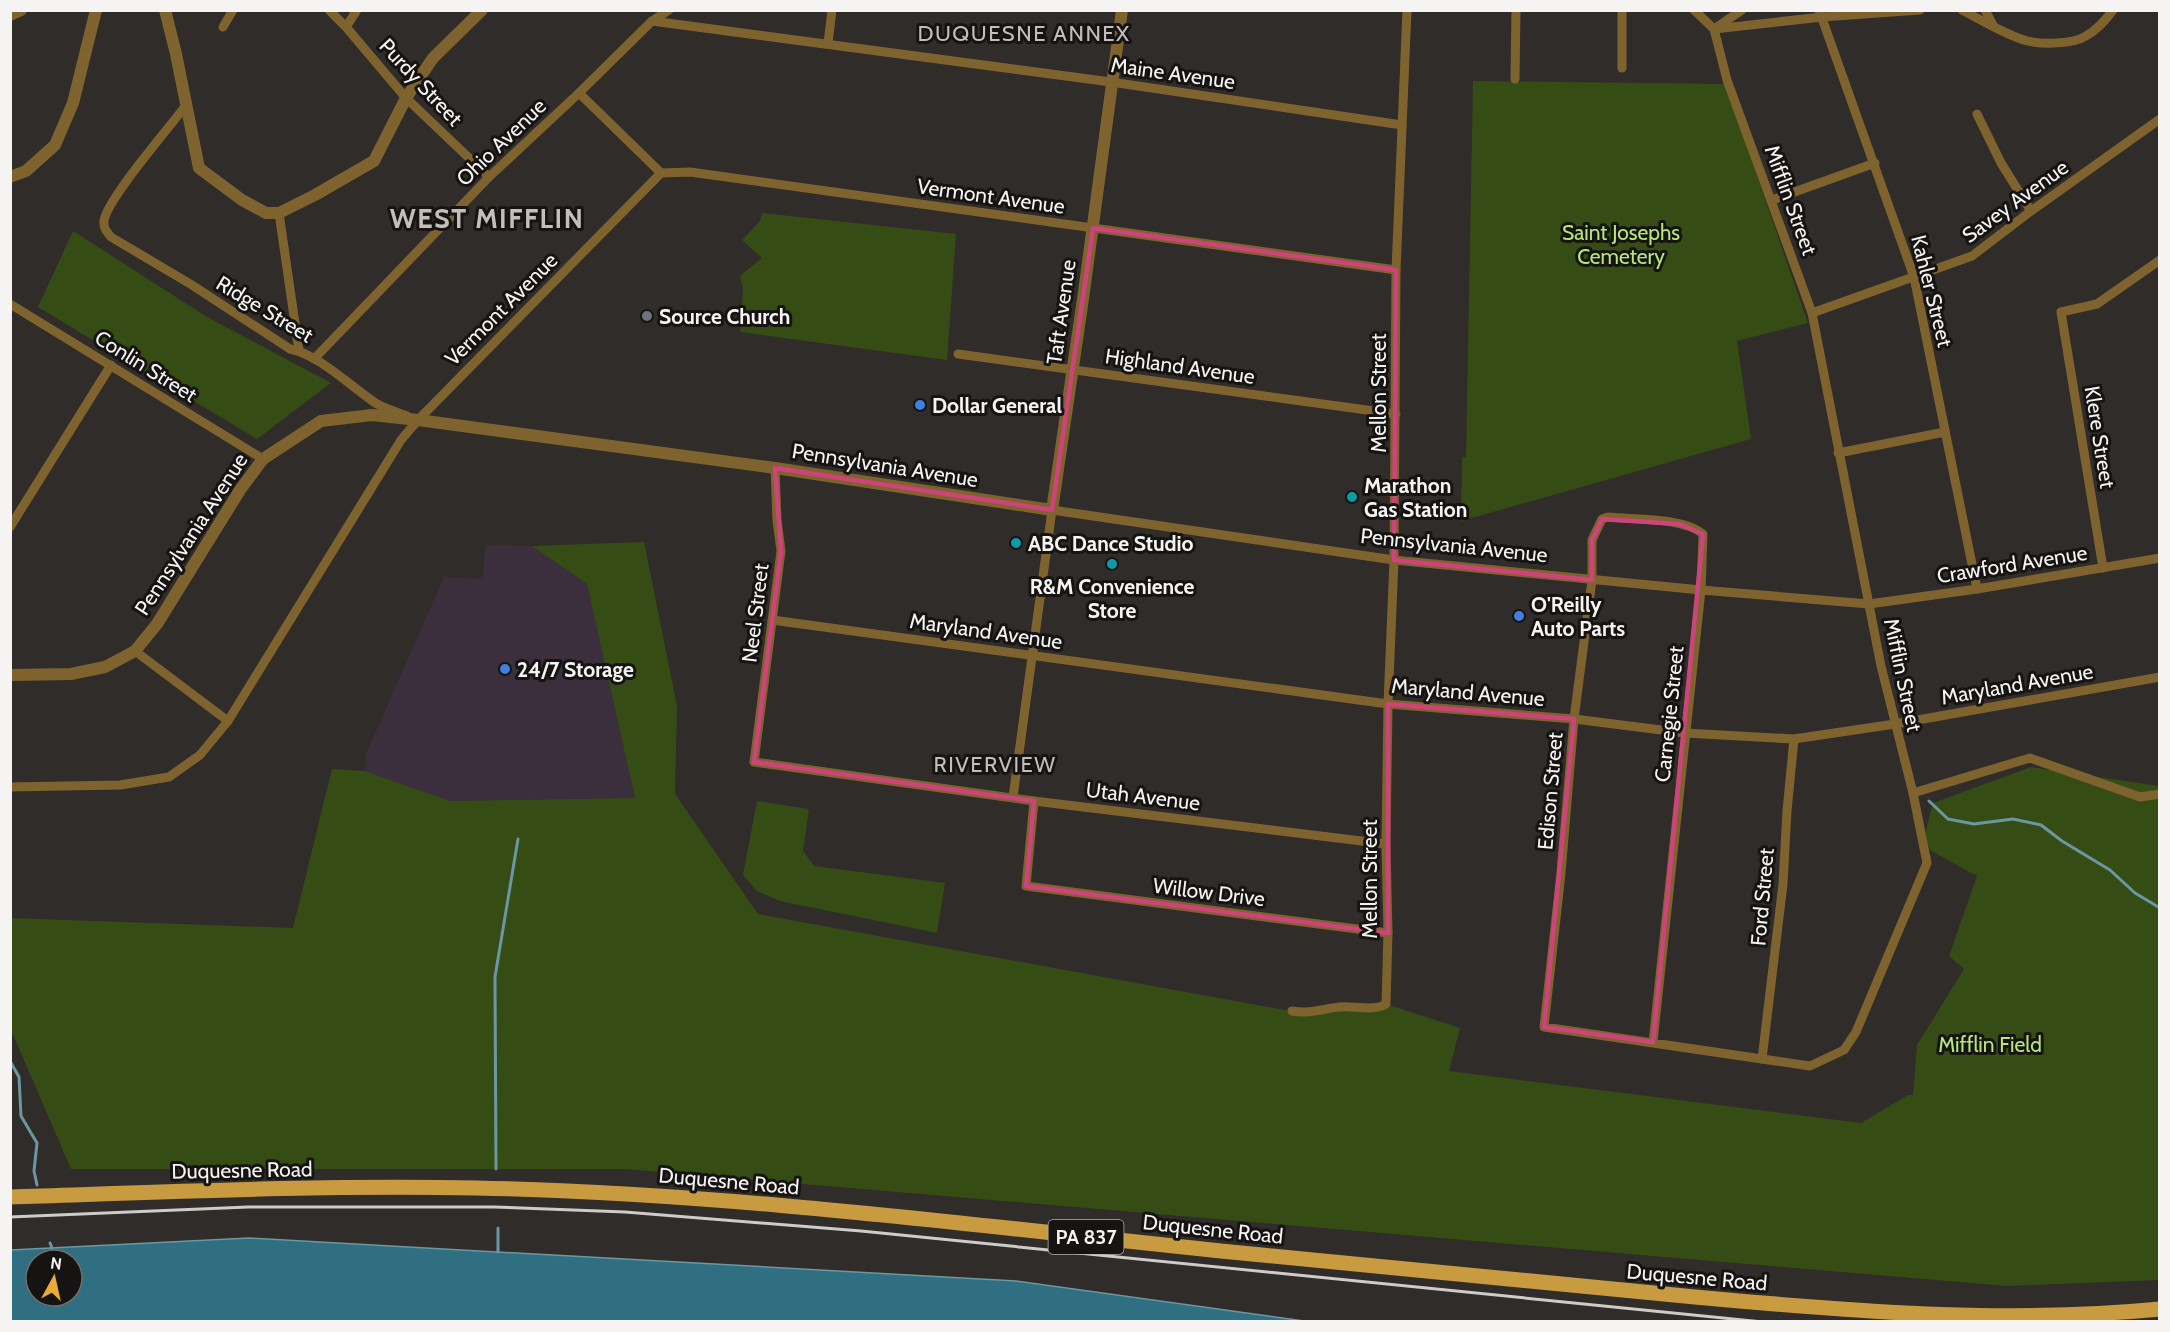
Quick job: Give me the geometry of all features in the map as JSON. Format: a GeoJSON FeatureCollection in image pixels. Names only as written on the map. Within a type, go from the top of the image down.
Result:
{"type":"FeatureCollection","features":[{"type":"Feature","properties":{"kind":"main road","name":"Duquesne Road"},"geometry":{"type":"LineString","coordinates":[[10,1197],[346,1189],[474,1188],[584,1192],[724,1200],[1558,1285],[1779,1305],[1996,1317],[2057,1316],[2160,1309]]}},
{"type":"Feature","properties":{"kind":"street"},"geometry":{"type":"LineString","coordinates":[[10,15],[21,10]]}},
{"type":"Feature","properties":{"kind":"street"},"geometry":{"type":"LineString","coordinates":[[10,177],[26,171],[55,145],[73,103],[96,10]]}},
{"type":"Feature","properties":{"kind":"street"},"geometry":{"type":"LineString","coordinates":[[165,10],[177,54],[199,168],[242,200],[266,213],[279,213],[374,161],[406,98],[433,58],[482,10]]}},
{"type":"Feature","properties":{"kind":"street"},"geometry":{"type":"LineString","coordinates":[[223,27],[233,10]]}},
{"type":"Feature","properties":{"kind":"street","name":"Purdy Street"},"geometry":{"type":"LineString","coordinates":[[329,10],[406,98],[489,177]]}},
{"type":"Feature","properties":{"kind":"street"},"geometry":{"type":"LineString","coordinates":[[346,27],[357,10]]}},
{"type":"Feature","properties":{"kind":"street","name":"Ohio Avenue"},"geometry":{"type":"LineString","coordinates":[[314,359],[489,177],[652,21],[669,10]]}},
{"type":"Feature","properties":{"kind":"street"},"geometry":{"type":"LineString","coordinates":[[828,43],[832,10]]}},
{"type":"Feature","properties":{"kind":"street","name":"Taft Avenue"},"geometry":{"type":"LineString","coordinates":[[1013,797],[1122,10]]}},
{"type":"Feature","properties":{"kind":"street","name":"Mellon Street"},"geometry":{"type":"LineString","coordinates":[[1292,1011],[1320,1012],[1339,1007],[1380,1008],[1386,1004],[1388,933],[1386,844],[1388,704],[1394,560],[1396,270],[1407,10]]}},
{"type":"Feature","properties":{"kind":"street"},"geometry":{"type":"LineString","coordinates":[[1515,80],[1516,10]]}},
{"type":"Feature","properties":{"kind":"street"},"geometry":{"type":"LineString","coordinates":[[1622,10],[1622,68]]}},
{"type":"Feature","properties":{"kind":"street"},"geometry":{"type":"LineString","coordinates":[[1714,29],[1742,10]]}},
{"type":"Feature","properties":{"kind":"street"},"geometry":{"type":"LineString","coordinates":[[1714,29],[1820,14],[1920,10]]}},
{"type":"Feature","properties":{"kind":"street"},"geometry":{"type":"LineString","coordinates":[[1962,10],[2021,39],[2037,43],[2057,43],[2084,38],[2099,27],[2113,10]]}},
{"type":"Feature","properties":{"kind":"street"},"geometry":{"type":"LineString","coordinates":[[1985,10],[1993,25]]}},
{"type":"Feature","properties":{"kind":"street"},"geometry":{"type":"LineString","coordinates":[[1698,12],[1714,29]]}},
{"type":"Feature","properties":{"kind":"street","name":"Kahler Street"},"geometry":{"type":"LineString","coordinates":[[1820,14],[1914,277],[1977,589]]}},
{"type":"Feature","properties":{"kind":"street","name":"Maine Avenue"},"geometry":{"type":"LineString","coordinates":[[652,21],[828,43],[1402,124]]}},
{"type":"Feature","properties":{"kind":"street","name":"Mifflin Street"},"geometry":{"type":"LineString","coordinates":[[1544,1027],[1810,1066],[1844,1050],[1856,1032],[1926,863],[1913,793],[1895,724],[1869,604],[1812,313],[1727,80],[1714,29]]}},
{"type":"Feature","properties":{"kind":"street"},"geometry":{"type":"LineString","coordinates":[[579,93],[661,173]]}},
{"type":"Feature","properties":{"kind":"street","name":"Ridge Street"},"geometry":{"type":"LineString","coordinates":[[186,105],[116,196],[104,220],[104,228],[111,237],[192,285],[290,349],[314,359],[379,405],[418,420]]}},
{"type":"Feature","properties":{"kind":"street"},"geometry":{"type":"LineString","coordinates":[[1977,114],[2001,163],[2031,211]]}},
{"type":"Feature","properties":{"kind":"street","name":"Savey Avenue"},"geometry":{"type":"LineString","coordinates":[[1812,313],[1972,256],[2160,119]]}},
{"type":"Feature","properties":{"kind":"street"},"geometry":{"type":"LineString","coordinates":[[1772,200],[1875,163]]}},
{"type":"Feature","properties":{"kind":"street","name":"Vermont Avenue"},"geometry":{"type":"LineString","coordinates":[[10,787],[120,785],[169,777],[200,755],[228,722],[400,442],[418,420],[661,173],[690,172],[1396,270]]}},
{"type":"Feature","properties":{"kind":"street"},"geometry":{"type":"LineString","coordinates":[[279,213],[299,351]]}},
{"type":"Feature","properties":{"kind":"street","name":"Klere Street"},"geometry":{"type":"LineString","coordinates":[[2103,568],[2061,312],[2097,304],[2160,260]]}},
{"type":"Feature","properties":{"kind":"street","name":"Conlin Street"},"geometry":{"type":"LineString","coordinates":[[10,304],[263,459]]}},
{"type":"Feature","properties":{"kind":"street","name":"Highland Avenue"},"geometry":{"type":"LineString","coordinates":[[958,354],[1396,414]]}},
{"type":"Feature","properties":{"kind":"street"},"geometry":{"type":"LineString","coordinates":[[10,527],[111,365]]}},
{"type":"Feature","properties":{"kind":"street","name":"Pennsylvania Avenue"},"geometry":{"type":"LineString","coordinates":[[10,675],[71,674],[105,667],[135,651],[157,624],[240,490],[263,459],[321,421],[372,415],[776,468],[1394,560],[1869,604]]}},
{"type":"Feature","properties":{"kind":"street"},"geometry":{"type":"LineString","coordinates":[[1838,453],[1945,432]]}},
{"type":"Feature","properties":{"kind":"street","name":"Neel Street"},"geometry":{"type":"LineString","coordinates":[[754,762],[781,546],[777,520],[776,468]]}},
{"type":"Feature","properties":{"kind":"street","name":"Carnegie Street"},"geometry":{"type":"LineString","coordinates":[[1592,558],[1592,540],[1602,519],[1608,517],[1679,524],[1695,528],[1703,534],[1701,590],[1653,1042]]}},
{"type":"Feature","properties":{"kind":"street","name":"Edison Street"},"geometry":{"type":"LineString","coordinates":[[1544,1027],[1561,873],[1574,719],[1592,580],[1592,558]]}},
{"type":"Feature","properties":{"kind":"street","name":"Crawford Avenue"},"geometry":{"type":"LineString","coordinates":[[1869,604],[1977,589],[2160,558]]}},
{"type":"Feature","properties":{"kind":"street","name":"Maryland Avenue"},"geometry":{"type":"LineString","coordinates":[[772,620],[1388,704],[1574,719],[1685,733],[1794,739],[1895,724],[2160,678]]}},
{"type":"Feature","properties":{"kind":"street"},"geometry":{"type":"LineString","coordinates":[[135,651],[228,722]]}},
{"type":"Feature","properties":{"kind":"street","name":"Ford Street"},"geometry":{"type":"LineString","coordinates":[[1762,1059],[1783,884],[1794,739]]}},
{"type":"Feature","properties":{"kind":"street"},"geometry":{"type":"LineString","coordinates":[[1913,793],[2030,758],[2140,796],[2160,794]]}},
{"type":"Feature","properties":{"kind":"street","name":"Utah Avenue"},"geometry":{"type":"LineString","coordinates":[[754,762],[1034,801],[1386,844]]}},
{"type":"Feature","properties":{"kind":"street","name":"Willow Drive"},"geometry":{"type":"LineString","coordinates":[[1034,801],[1026,886],[1388,933]]}},
{"type":"Feature","properties":{"kind":"highlighted area"},"geometry":{"type":"Polygon","coordinates":[[[1093,228],[1396,270],[1394,560],[1592,580],[1592,540],[1602,519],[1679,524],[1703,534],[1653,1042],[1544,1027],[1574,719],[1388,704],[1388,933],[1026,886],[1034,801],[754,762],[781,551],[775,468],[1052,510],[1093,228]]]}},
{"type":"Feature","properties":{"kind":"shaded area","name":"24/7 Storage"},"geometry":{"type":"Polygon","coordinates":[[[485,545],[532,546],[587,584],[635,798],[450,801],[365,771],[366,754],[444,577],[483,579],[485,545]]]}},
{"type":"Feature","properties":{"kind":"green space","name":"Saint Josephs Cemetery"},"geometry":{"type":"Polygon","coordinates":[[[1473,81],[1725,84],[1808,323],[1737,341],[1751,439],[1461,521],[1462,457],[1466,457],[1473,81]]]}},
{"type":"Feature","properties":{"kind":"green space"},"geometry":{"type":"Polygon","coordinates":[[[762,213],[956,234],[947,360],[740,332],[743,289],[740,276],[762,258],[742,240],[760,221],[762,213]]]}},
{"type":"Feature","properties":{"kind":"green space"},"geometry":{"type":"Polygon","coordinates":[[[73,231],[207,317],[331,383],[257,439],[38,307],[73,231]]]}},
{"type":"Feature","properties":{"kind":"green space","name":"Mifflin Field"},"geometry":{"type":"Polygon","coordinates":[[[644,542],[677,706],[675,794],[758,914],[1301,1013],[1386,1004],[1460,1028],[1449,1071],[1861,1123],[1908,1095],[1913,1095],[1917,1045],[1964,969],[1949,956],[1977,876],[1930,850],[1925,834],[1933,803],[2031,767],[2159,786],[2159,1280],[2007,1286],[626,1169],[71,1169],[11,1030],[10,918],[293,928],[332,769],[365,771],[450,801],[635,798],[587,584],[532,546],[644,542]]]}},
{"type":"Feature","properties":{"kind":"green space"},"geometry":{"type":"Polygon","coordinates":[[[757,801],[809,809],[803,851],[814,866],[945,883],[937,933],[780,901],[757,891],[743,875],[757,801]]]}},
{"type":"Feature","properties":{"kind":"water"},"geometry":{"type":"Polygon","coordinates":[[[249,1238],[1016,1281],[1304,1321],[11,1321],[11,1250],[24,1249],[24,1308],[84,1308],[84,1248],[51,1248],[249,1238]]]}},
{"type":"Feature","properties":{"kind":"waterway"},"geometry":{"type":"LineString","coordinates":[[1929,801],[1948,819],[1974,824],[2013,819],[2041,825],[2062,841],[2110,870],[2135,893],[2160,908]]}},
{"type":"Feature","properties":{"kind":"waterway"},"geometry":{"type":"LineString","coordinates":[[496,1169],[495,977],[518,839]]}},
{"type":"Feature","properties":{"kind":"waterway"},"geometry":{"type":"LineString","coordinates":[[10,1061],[19,1077],[21,1116],[37,1143],[34,1171],[37,1185]]}},
{"type":"Feature","properties":{"kind":"waterway"},"geometry":{"type":"LineString","coordinates":[[498,1228],[498,1252]]}},
{"type":"Feature","properties":{"kind":"waterway"},"geometry":{"type":"LineString","coordinates":[[50,1243],[52,1248]]}},
{"type":"Feature","properties":{"kind":"railway"},"geometry":{"type":"LineString","coordinates":[[10,1217],[248,1207],[494,1207],[625,1212],[861,1231],[1763,1322]]}},
{"type":"Feature","properties":{"kind":"place","name":"Source Church"},"geometry":{"type":"Point","coordinates":[647,316]}},
{"type":"Feature","properties":{"kind":"place","name":"Dollar General"},"geometry":{"type":"Point","coordinates":[920,405]}},
{"type":"Feature","properties":{"kind":"place","name":"Marathon Gas Station"},"geometry":{"type":"Point","coordinates":[1352,497]}},
{"type":"Feature","properties":{"kind":"place","name":"ABC Dance Studio"},"geometry":{"type":"Point","coordinates":[1016,543]}},
{"type":"Feature","properties":{"kind":"place","name":"R&M Convenience Store"},"geometry":{"type":"Point","coordinates":[1112,564]}},
{"type":"Feature","properties":{"kind":"place","name":"O'Reilly Auto Parts"},"geometry":{"type":"Point","coordinates":[1519,616]}},
{"type":"Feature","properties":{"kind":"place","name":"24/7 Storage"},"geometry":{"type":"Point","coordinates":[505,669]}},
{"type":"Feature","properties":{"kind":"district","name":"DUQUESNE ANNEX"},"geometry":{"type":"Point","coordinates":[1024,33]}},
{"type":"Feature","properties":{"kind":"district","name":"WEST MIFFLIN"},"geometry":{"type":"Point","coordinates":[487,218]}},
{"type":"Feature","properties":{"kind":"district","name":"RIVERVIEW"},"geometry":{"type":"Point","coordinates":[995,764]}}]}
